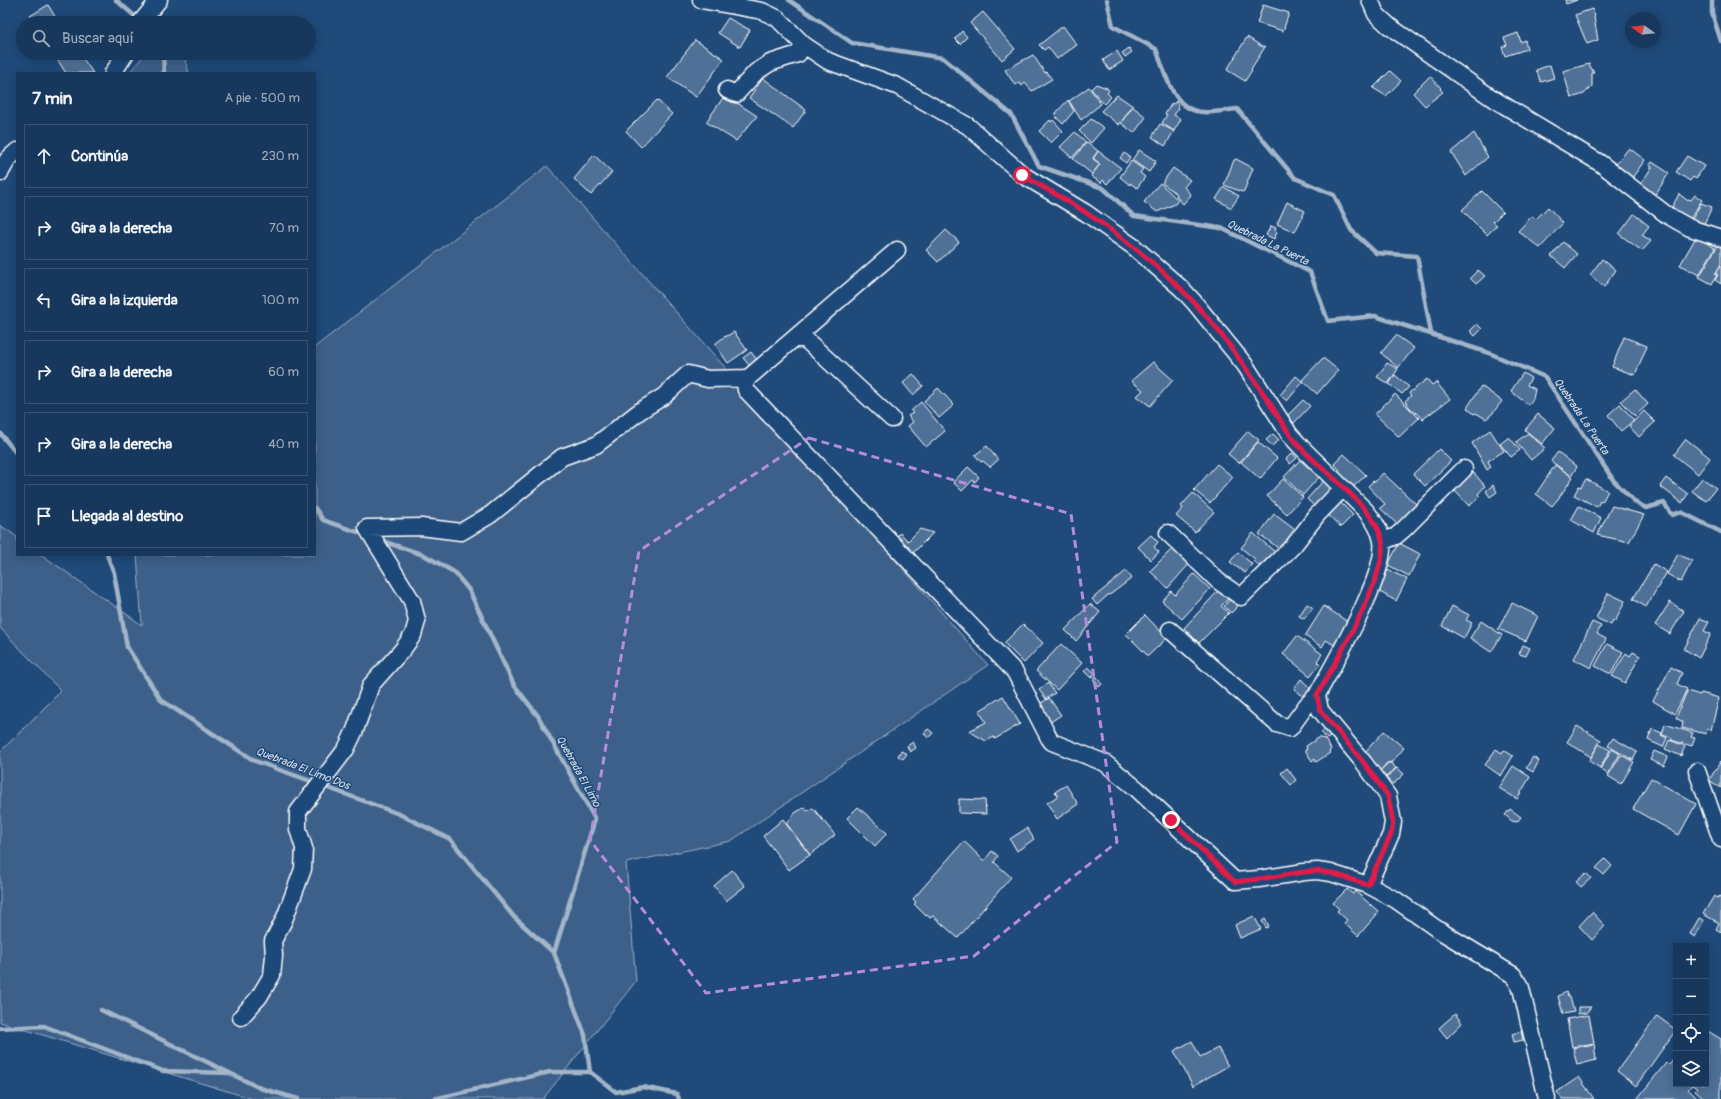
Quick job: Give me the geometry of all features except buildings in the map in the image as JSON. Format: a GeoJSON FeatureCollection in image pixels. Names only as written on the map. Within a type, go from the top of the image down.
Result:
{"type":"FeatureCollection","features":[{"type":"Feature","properties":{"kind":"street"},"geometry":{"type":"LineString","coordinates":[[146,16],[159,0]]}},
{"type":"Feature","properties":{"kind":"street"},"geometry":{"type":"LineString","coordinates":[[701,0],[762,11],[772,15],[788,27],[804,45],[828,61],[897,86],[968,126],[1022,175],[1086,213],[1134,247],[1182,289],[1194,302],[1245,365],[1290,435],[1366,511],[1380,531],[1382,542],[1379,564],[1370,592],[1342,650],[1317,695],[1306,706],[1290,728],[1277,724],[1170,630]]}},
{"type":"Feature","properties":{"kind":"street"},"geometry":{"type":"LineString","coordinates":[[1370,0],[1376,14],[1389,26],[1492,98],[1600,163],[1671,217],[1690,228],[1721,238]]}},
{"type":"Feature","properties":{"kind":"street"},"geometry":{"type":"LineString","coordinates":[[727,90],[736,94],[756,72],[770,63],[798,54],[804,45]]}},
{"type":"Feature","properties":{"kind":"street"},"geometry":{"type":"LineString","coordinates":[[114,72],[121,60]]}},
{"type":"Feature","properties":{"kind":"street"},"geometry":{"type":"LineString","coordinates":[[0,173],[8,159],[16,152]]}},
{"type":"Feature","properties":{"kind":"street"},"geometry":{"type":"LineString","coordinates":[[897,250],[748,378],[745,384],[746,390],[1015,672],[1052,742],[1058,746],[1105,763],[1137,789],[1235,882],[1317,871],[1331,873],[1368,885],[1396,900],[1437,929],[1513,975],[1521,988],[1547,1099]]}},
{"type":"Feature","properties":{"kind":"street"},"geometry":{"type":"LineString","coordinates":[[794,339],[805,339],[892,419]]}},
{"type":"Feature","properties":{"kind":"street"},"geometry":{"type":"LineString","coordinates":[[241,1017],[259,997],[272,975],[274,956],[272,942],[284,920],[303,869],[304,848],[298,829],[298,812],[346,749],[355,730],[371,685],[413,636],[417,621],[412,601],[368,528],[420,527],[461,532],[490,515],[562,457],[596,445],[640,411],[664,396],[688,374],[708,379],[748,378]]}},
{"type":"Feature","properties":{"kind":"street"},"geometry":{"type":"LineString","coordinates":[[1382,542],[1396,536],[1403,530],[1464,469]]}},
{"type":"Feature","properties":{"kind":"street"},"geometry":{"type":"LineString","coordinates":[[1168,533],[1218,581],[1241,597],[1294,545],[1317,516],[1343,488]]}},
{"type":"Feature","properties":{"kind":"street"},"geometry":{"type":"LineString","coordinates":[[1317,695],[1320,710],[1364,763],[1388,796],[1393,822],[1391,834],[1368,885]]}},
{"type":"Feature","properties":{"kind":"street"},"geometry":{"type":"LineString","coordinates":[[1697,771],[1721,838]]}},
{"type":"Feature","properties":{"kind":"highlighted area"},"geometry":{"type":"Polygon","coordinates":[[[809,438],[1071,514],[1117,842],[974,956],[706,993],[590,840],[639,551],[809,438]]]}},
{"type":"Feature","properties":{"kind":"shaded area"},"geometry":{"type":"Polygon","coordinates":[[[140,60],[185,60],[189,72],[130,72],[140,60]]]}},
{"type":"Feature","properties":{"kind":"shaded area"},"geometry":{"type":"Polygon","coordinates":[[[547,166],[988,665],[731,841],[626,863],[636,981],[543,1099],[253,1099],[0,1022],[0,752],[61,691],[0,628],[0,525],[16,536],[16,556],[43,556],[142,625],[137,556],[316,556],[316,346],[547,166]]]}},
{"type":"Feature","properties":{"kind":"waterway","name":"Quebrada El Limo"},"geometry":{"type":"LineString","coordinates":[[116,0],[135,16]]}},
{"type":"Feature","properties":{"kind":"waterway","name":"Quebrada La Puerta"},"geometry":{"type":"LineString","coordinates":[[789,0],[852,43],[943,58],[1011,114],[1039,166],[1103,188],[1134,216],[1221,228],[1310,272],[1328,321],[1375,316],[1489,353],[1545,377],[1614,481],[1635,502],[1646,508],[1664,503],[1672,515],[1681,512],[1721,532]]}},
{"type":"Feature","properties":{"kind":"waterway"},"geometry":{"type":"LineString","coordinates":[[1107,0],[1113,26],[1156,49],[1171,88],[1184,105],[1192,110],[1203,112],[1237,109],[1295,178],[1334,195],[1351,230],[1376,253],[1417,256],[1431,333]]}},
{"type":"Feature","properties":{"kind":"waterway"},"geometry":{"type":"LineString","coordinates":[[1712,0],[1712,13],[1721,41]]}},
{"type":"Feature","properties":{"kind":"waterway","name":"Quebrada El Limo"},"geometry":{"type":"LineString","coordinates":[[163,60],[164,72]]}},
{"type":"Feature","properties":{"kind":"waterway","name":"Quebrada El Limo Dos"},"geometry":{"type":"LineString","coordinates":[[0,433],[16,453]]}},
{"type":"Feature","properties":{"kind":"waterway","name":"Quebrada El Limo"},"geometry":{"type":"LineString","coordinates":[[316,510],[323,520],[366,535]]}},
{"type":"Feature","properties":{"kind":"waterway","name":"Quebrada El Limo"},"geometry":{"type":"LineString","coordinates":[[379,540],[424,555],[454,572],[469,590],[514,685],[538,716],[595,819],[554,953],[585,1035],[590,1072],[616,1092],[643,1087],[677,1094],[679,1099]]}},
{"type":"Feature","properties":{"kind":"waterway","name":"Quebrada El Limo Dos"},"geometry":{"type":"LineString","coordinates":[[107,556],[114,573],[127,647],[161,700],[255,761],[316,783]]}},
{"type":"Feature","properties":{"kind":"waterway","name":"Quebrada El Limo Dos"},"geometry":{"type":"LineString","coordinates":[[323,786],[399,814],[450,839],[514,917],[554,953]]}},
{"type":"Feature","properties":{"kind":"waterway"},"geometry":{"type":"LineString","coordinates":[[101,1010],[260,1088],[298,1099]]}},
{"type":"Feature","properties":{"kind":"waterway"},"geometry":{"type":"LineString","coordinates":[[0,1028],[44,1026],[163,1071],[229,1073]]}},
{"type":"Feature","properties":{"kind":"waterway"},"geometry":{"type":"LineString","coordinates":[[434,1099],[550,1072],[590,1072]]}},
{"type":"Feature","properties":{"kind":"route"},"geometry":{"type":"LineString","coordinates":[[1022,175],[1109,228],[1134,247],[1182,289],[1216,328],[1245,365],[1290,435],[1366,511],[1380,531],[1382,551],[1370,592],[1342,650],[1317,695],[1320,710],[1364,763],[1388,796],[1393,822],[1391,834],[1368,885],[1331,873],[1317,871],[1235,882],[1227,876],[1216,863],[1171,820]]}}]}
